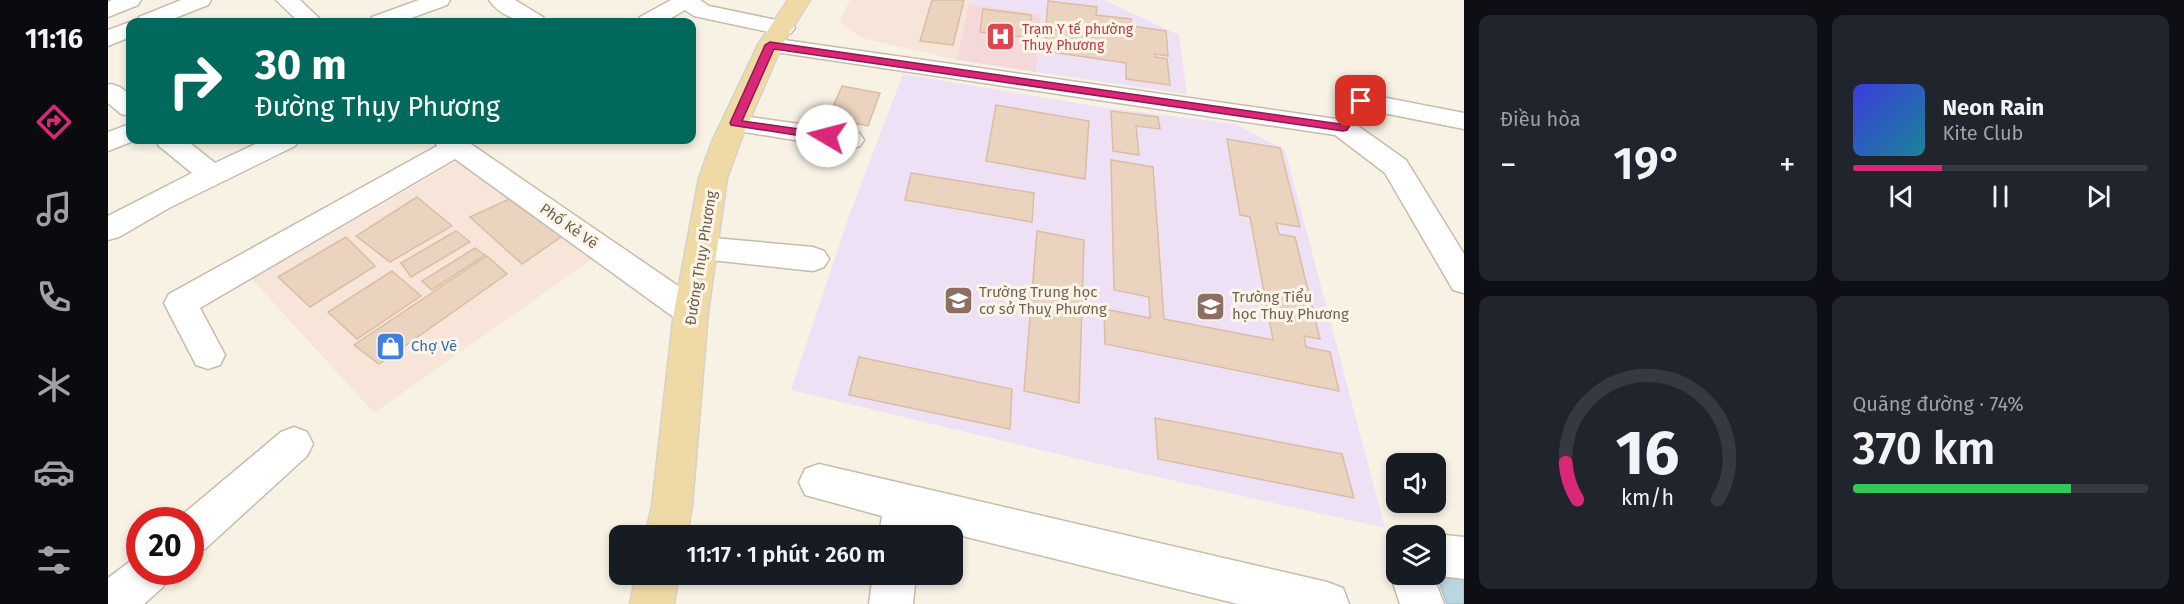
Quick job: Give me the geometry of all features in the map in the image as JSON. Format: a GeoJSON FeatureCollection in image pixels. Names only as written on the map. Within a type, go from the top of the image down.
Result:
{"type":"FeatureCollection","features":[{"type":"Feature","properties":{"kind":"main road","name":"Đường Thụy Phương"},"geometry":{"type":"LineString","coordinates":[[668,525],[692,312],[714,178],[735,123],[777,37],[800,0]]}},
{"type":"Feature","properties":{"kind":"main road"},"geometry":{"type":"LineString","coordinates":[[652,604],[656,585]]}},
{"type":"Feature","properties":{"kind":"street"},"geometry":{"type":"LineString","coordinates":[[108,10],[130,0]]}},
{"type":"Feature","properties":{"kind":"street"},"geometry":{"type":"LineString","coordinates":[[286,0],[307,18]]}},
{"type":"Feature","properties":{"kind":"street"},"geometry":{"type":"LineString","coordinates":[[500,0],[529,18]]}},
{"type":"Feature","properties":{"kind":"street"},"geometry":{"type":"LineString","coordinates":[[655,18],[685,1],[702,11],[777,37],[1343,128],[1396,167],[1464,281]]}},
{"type":"Feature","properties":{"kind":"street"},"geometry":{"type":"LineString","coordinates":[[156,18],[191,2]]}},
{"type":"Feature","properties":{"kind":"street"},"geometry":{"type":"LineString","coordinates":[[388,18],[422,2],[437,18]]}},
{"type":"Feature","properties":{"kind":"street"},"geometry":{"type":"LineString","coordinates":[[108,39],[126,31]]}},
{"type":"Feature","properties":{"kind":"street"},"geometry":{"type":"LineString","coordinates":[[1343,128],[1361,101],[1464,121]]}},
{"type":"Feature","properties":{"kind":"street"},"geometry":{"type":"LineString","coordinates":[[735,123],[850,140]]}},
{"type":"Feature","properties":{"kind":"street"},"geometry":{"type":"LineString","coordinates":[[108,142],[126,134]]}},
{"type":"Feature","properties":{"kind":"street"},"geometry":{"type":"LineString","coordinates":[[174,144],[212,175]]}},
{"type":"Feature","properties":{"kind":"street"},"geometry":{"type":"LineString","coordinates":[[108,230],[277,144]]}},
{"type":"Feature","properties":{"kind":"street"},"geometry":{"type":"LineString","coordinates":[[208,355],[181,303],[449,144]]}},
{"type":"Feature","properties":{"kind":"street","name":"Phố Kẻ Vẽ"},"geometry":{"type":"LineString","coordinates":[[452,144],[692,312]]}},
{"type":"Feature","properties":{"kind":"street"},"geometry":{"type":"LineString","coordinates":[[702,248],[813,259]]}},
{"type":"Feature","properties":{"kind":"street"},"geometry":{"type":"LineString","coordinates":[[204,523],[294,444]]}},
{"type":"Feature","properties":{"kind":"street"},"geometry":{"type":"LineString","coordinates":[[819,482],[902,519],[1327,604]]}},
{"type":"Feature","properties":{"kind":"street"},"geometry":{"type":"LineString","coordinates":[[1446,556],[1464,558]]}},
{"type":"Feature","properties":{"kind":"street"},"geometry":{"type":"LineString","coordinates":[[111,604],[133,585]]}},
{"type":"Feature","properties":{"kind":"street"},"geometry":{"type":"LineString","coordinates":[[891,604],[894,585]]}},
{"type":"Feature","properties":{"kind":"street"},"geometry":{"type":"LineString","coordinates":[[1416,585],[1422,604]]}},
{"type":"Feature","properties":{"kind":"shaded area"},"geometry":{"type":"Polygon","coordinates":[[[850,0],[971,0],[957,60],[862,38],[839,22],[850,0]]]}},
{"type":"Feature","properties":{"kind":"shaded area"},"geometry":{"type":"Polygon","coordinates":[[[971,0],[1104,0],[1179,35],[1187,94],[1036,72],[1041,14],[969,4],[971,0]]]}},
{"type":"Feature","properties":{"kind":"shaded area","name":"Trạm Y tế phường Thuỵ Phương"},"geometry":{"type":"Polygon","coordinates":[[[969,4],[1041,14],[1036,72],[957,60],[969,4]]]}},
{"type":"Feature","properties":{"kind":"shaded area"},"geometry":{"type":"Polygon","coordinates":[[[903,74],[1101,107],[1235,124],[1285,150],[1385,528],[1091,462],[791,390],[850,213],[903,74]]]}},
{"type":"Feature","properties":{"kind":"shaded area","name":"Chợ Vẽ"},"geometry":{"type":"Polygon","coordinates":[[[464,157],[602,252],[374,413],[252,279],[464,157]]]}},
{"type":"Feature","properties":{"kind":"water"},"geometry":{"type":"Polygon","coordinates":[[[1446,567],[1464,570],[1464,604],[1447,604],[1440,585],[1446,585],[1446,567]]]}},
{"type":"Feature","properties":{"kind":"building"},"geometry":{"type":"Polygon","coordinates":[[[932,0],[964,0],[953,45],[920,41],[932,0]]]}},
{"type":"Feature","properties":{"kind":"building"},"geometry":{"type":"Polygon","coordinates":[[[1048,1],[1097,7],[1096,15],[1131,19],[1132,26],[1166,31],[1168,56],[1155,54],[1155,57],[1167,59],[1170,85],[1126,79],[1126,63],[1045,51],[1047,29],[1064,31],[1064,28],[1046,26],[1048,1]]]}},
{"type":"Feature","properties":{"kind":"building"},"geometry":{"type":"Polygon","coordinates":[[[983,9],[1031,15],[1030,38],[980,32],[983,9]]]}},
{"type":"Feature","properties":{"kind":"building"},"geometry":{"type":"Polygon","coordinates":[[[842,86],[880,93],[868,126],[828,118],[842,86]]]}},
{"type":"Feature","properties":{"kind":"building"},"geometry":{"type":"Polygon","coordinates":[[[996,105],[1089,121],[1085,179],[986,161],[996,105]]]}},
{"type":"Feature","properties":{"kind":"building"},"geometry":{"type":"Polygon","coordinates":[[[1111,111],[1158,117],[1160,129],[1136,126],[1139,155],[1113,151],[1111,111]]]}},
{"type":"Feature","properties":{"kind":"building"},"geometry":{"type":"Polygon","coordinates":[[[1227,139],[1280,148],[1300,227],[1276,223],[1279,234],[1295,237],[1320,339],[1304,336],[1306,347],[1330,352],[1339,391],[1105,344],[1104,309],[1150,318],[1149,297],[1114,290],[1111,160],[1153,167],[1164,319],[1273,340],[1250,217],[1240,215],[1227,139]]]}},
{"type":"Feature","properties":{"kind":"building"},"geometry":{"type":"Polygon","coordinates":[[[911,173],[1034,193],[1032,222],[905,200],[911,173]]]}},
{"type":"Feature","properties":{"kind":"building"},"geometry":{"type":"Polygon","coordinates":[[[516,196],[561,237],[522,264],[470,217],[516,196]]]}},
{"type":"Feature","properties":{"kind":"building"},"geometry":{"type":"Polygon","coordinates":[[[417,197],[452,226],[390,262],[356,236],[417,197]]]}},
{"type":"Feature","properties":{"kind":"building"},"geometry":{"type":"Polygon","coordinates":[[[456,231],[470,242],[411,277],[401,263],[456,231]]]}},
{"type":"Feature","properties":{"kind":"building"},"geometry":{"type":"Polygon","coordinates":[[[1037,231],[1084,240],[1079,403],[1024,391],[1037,231]]]}},
{"type":"Feature","properties":{"kind":"building"},"geometry":{"type":"Polygon","coordinates":[[[346,237],[375,266],[310,307],[278,277],[346,237]]]}},
{"type":"Feature","properties":{"kind":"building"},"geometry":{"type":"Polygon","coordinates":[[[475,248],[485,255],[432,290],[422,281],[475,248]]]}},
{"type":"Feature","properties":{"kind":"building"},"geometry":{"type":"Polygon","coordinates":[[[487,256],[507,274],[379,364],[354,345],[487,256]]]}},
{"type":"Feature","properties":{"kind":"building"},"geometry":{"type":"Polygon","coordinates":[[[392,271],[421,296],[357,339],[328,312],[392,271]]]}},
{"type":"Feature","properties":{"kind":"building"},"geometry":{"type":"Polygon","coordinates":[[[859,357],[1012,389],[1010,429],[849,395],[859,357]]]}},
{"type":"Feature","properties":{"kind":"building"},"geometry":{"type":"Polygon","coordinates":[[[1155,418],[1342,454],[1354,498],[1158,459],[1155,418]]]}},
{"type":"Feature","properties":{"kind":"place","name":"Trạm Y tế phường Thuỵ Phương"},"geometry":{"type":"Point","coordinates":[1001,37]}},
{"type":"Feature","properties":{"kind":"place","name":"Trường Trung học cơ sở Thuỵ Phương"},"geometry":{"type":"Point","coordinates":[958,301]}},
{"type":"Feature","properties":{"kind":"place","name":"Trường Tiểu học Thuỵ Phương"},"geometry":{"type":"Point","coordinates":[1211,306]}},
{"type":"Feature","properties":{"kind":"place","name":"Chợ Vẽ"},"geometry":{"type":"Point","coordinates":[390,346]}},
{"type":"Feature","properties":{"kind":"route"},"geometry":{"type":"LineString","coordinates":[[827,136],[735,123],[770,45],[1343,128],[1361,101]]}}]}
